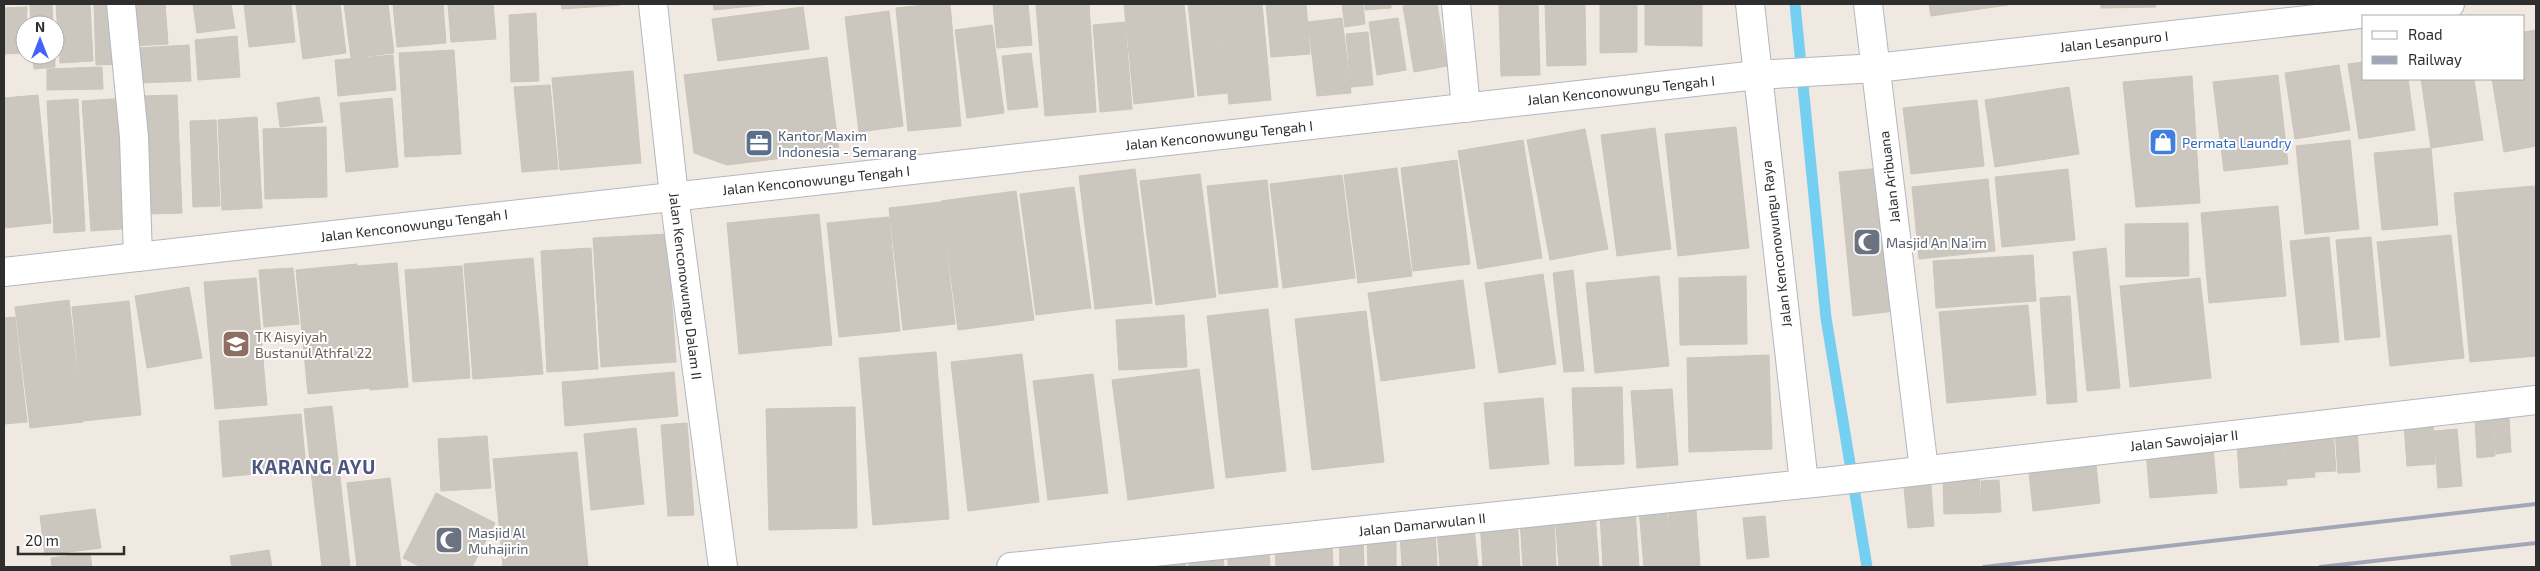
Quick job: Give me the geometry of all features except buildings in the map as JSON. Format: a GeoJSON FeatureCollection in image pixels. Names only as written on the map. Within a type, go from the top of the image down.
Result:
{"type":"FeatureCollection","features":[{"type":"Feature","properties":{"kind":"street"},"geometry":{"type":"LineString","coordinates":[[121,4],[134,137],[138,257]]}},
{"type":"Feature","properties":{"kind":"street","name":"Jalan Kenconowungu Dalam II"},"geometry":{"type":"LineString","coordinates":[[653,4],[674,196],[722,567]]}},
{"type":"Feature","properties":{"kind":"street"},"geometry":{"type":"LineString","coordinates":[[1456,4],[1466,108]]}},
{"type":"Feature","properties":{"kind":"street","name":"Jalan Kenconowungu Raya"},"geometry":{"type":"LineString","coordinates":[[1750,4],[1767,75],[1804,484]]}},
{"type":"Feature","properties":{"kind":"street","name":"Jalan Aribuana"},"geometry":{"type":"LineString","coordinates":[[1868,4],[1924,470]]}},
{"type":"Feature","properties":{"kind":"street","name":"Jalan Lesanpuro I"},"geometry":{"type":"LineString","coordinates":[[1767,75],[1876,68],[2450,4]]}},
{"type":"Feature","properties":{"kind":"street","name":"Jalan Kenconowungu Tengah I"},"geometry":{"type":"LineString","coordinates":[[4,272],[1767,75]]}},
{"type":"Feature","properties":{"kind":"street","name":"Jalan Sawojajar II"},"geometry":{"type":"LineString","coordinates":[[1833,480],[2536,400]]}},
{"type":"Feature","properties":{"kind":"street","name":"Jalan Damarwulan II"},"geometry":{"type":"LineString","coordinates":[[1011,567],[1833,480]]}},
{"type":"Feature","properties":{"kind":"waterway"},"geometry":{"type":"LineString","coordinates":[[1795,4],[1826,318],[1867,567]]}},
{"type":"Feature","properties":{"kind":"railway"},"geometry":{"type":"LineString","coordinates":[[1984,567],[2536,504]]}},
{"type":"Feature","properties":{"kind":"railway"},"geometry":{"type":"LineString","coordinates":[[2320,567],[2536,543]]}},
{"type":"Feature","properties":{"kind":"place","name":"Permata Laundry"},"geometry":{"type":"Point","coordinates":[2163,142]}},
{"type":"Feature","properties":{"kind":"place","name":"Kantor Maxim Indonesia - Semarang"},"geometry":{"type":"Point","coordinates":[759,143]}},
{"type":"Feature","properties":{"kind":"place","name":"Masjid An Na'im"},"geometry":{"type":"Point","coordinates":[1867,242]}},
{"type":"Feature","properties":{"kind":"place","name":"TK Aisyiyah Bustanul Athfal 22"},"geometry":{"type":"Point","coordinates":[236,344]}},
{"type":"Feature","properties":{"kind":"place","name":"Masjid Al Muhajirin"},"geometry":{"type":"Point","coordinates":[449,540]}},
{"type":"Feature","properties":{"kind":"district","name":"KARANG AYU"},"geometry":{"type":"Point","coordinates":[314,466]}}]}
